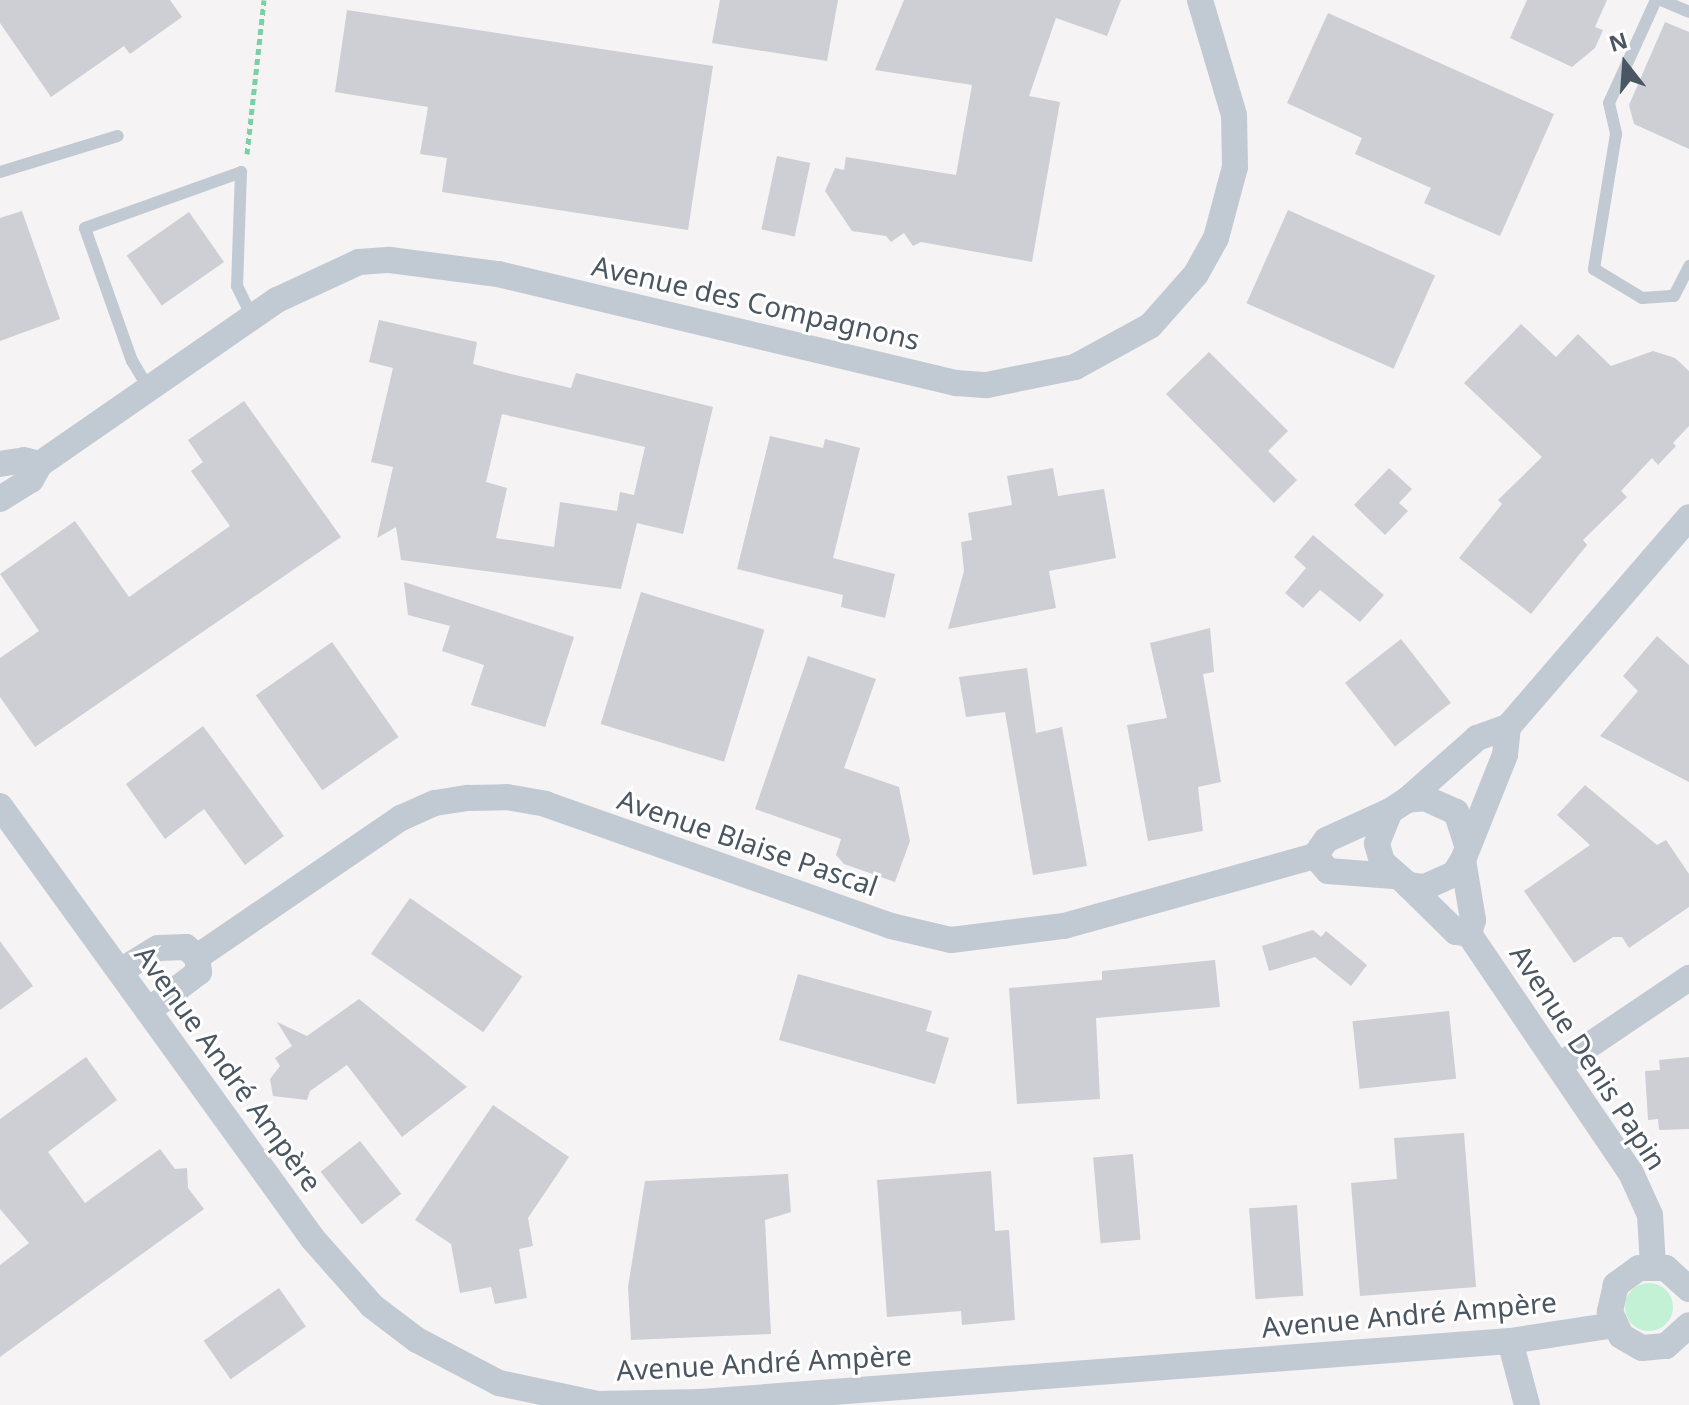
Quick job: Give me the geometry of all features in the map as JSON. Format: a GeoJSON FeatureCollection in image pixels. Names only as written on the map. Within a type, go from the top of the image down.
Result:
{"type":"FeatureCollection","features":[{"type":"Feature","properties":{"kind":"street","name":"Avenue des Compagnons"},"geometry":{"type":"LineString","coordinates":[[0,499],[31,480],[40,464],[252,317],[321,276],[359,262],[390,260],[498,274],[956,383],[987,385],[1075,367],[1150,326],[1189,283],[1216,238],[1235,167],[1234,115],[1200,0]]}},
{"type":"Feature","properties":{"kind":"street"},"geometry":{"type":"LineString","coordinates":[[0,464],[24,460],[40,464]]}},
{"type":"Feature","properties":{"kind":"street","name":"Avenue Blaise Pascal"},"geometry":{"type":"LineString","coordinates":[[148,1011],[199,972],[197,957],[401,818],[435,803],[468,798],[507,797],[545,804],[891,926],[951,940],[1064,926],[1315,856],[1326,840],[1399,805],[1477,738],[1508,727],[1689,517]]}},
{"type":"Feature","properties":{"kind":"street","name":"Avenue Blaise Pascal"},"geometry":{"type":"LineString","coordinates":[[1465,853],[1505,755],[1508,727]]}},
{"type":"Feature","properties":{"kind":"street"},"geometry":{"type":"LineString","coordinates":[[1315,856],[1328,871],[1401,880],[1440,883],[1465,853],[1456,812],[1442,802],[1399,805],[1377,844],[1401,880]]}},
{"type":"Feature","properties":{"kind":"street","name":"Avenue André Ampère"},"geometry":{"type":"LineString","coordinates":[[0,806],[266,1177],[372,1306],[417,1340],[499,1383],[598,1404],[641,1405],[1510,1341],[1614,1325]]}},
{"type":"Feature","properties":{"kind":"street","name":"Avenue Denis Papin"},"geometry":{"type":"LineString","coordinates":[[1465,853],[1473,920],[1469,934]]}},
{"type":"Feature","properties":{"kind":"street","name":"Avenue Denis Papin"},"geometry":{"type":"LineString","coordinates":[[1401,880],[1456,932],[1469,934],[1631,1173],[1650,1215],[1653,1265]]}},
{"type":"Feature","properties":{"kind":"street"},"geometry":{"type":"LineString","coordinates":[[120,971],[158,948],[186,947],[197,957]]}},
{"type":"Feature","properties":{"kind":"street"},"geometry":{"type":"LineString","coordinates":[[1560,1065],[1689,978]]}},
{"type":"Feature","properties":{"kind":"street"},"geometry":{"type":"LineString","coordinates":[[1688,1330],[1666,1346],[1642,1348],[1614,1325],[1610,1312],[1616,1285],[1626,1274],[1653,1265],[1677,1274],[1689,1289]]}},
{"type":"Feature","properties":{"kind":"street"},"geometry":{"type":"LineString","coordinates":[[1510,1341],[1527,1405]]}},
{"type":"Feature","properties":{"kind":"lane"},"geometry":{"type":"LineString","coordinates":[[1689,12],[1658,0],[1609,103],[1616,134],[1594,269],[1642,298],[1674,296],[1689,266]]}},
{"type":"Feature","properties":{"kind":"lane"},"geometry":{"type":"LineString","coordinates":[[0,172],[118,136]]}},
{"type":"Feature","properties":{"kind":"lane"},"geometry":{"type":"LineString","coordinates":[[149,389],[132,361],[85,228],[241,172],[237,286],[252,317]]}},
{"type":"Feature","properties":{"kind":"path"},"geometry":{"type":"LineString","coordinates":[[241,172],[264,0]]}},
{"type":"Feature","properties":{"kind":"green space"},"geometry":{"type":"Polygon","coordinates":[[[1649,1283],[1666,1290],[1673,1307],[1666,1324],[1649,1331],[1632,1324],[1625,1307],[1632,1290],[1649,1283]]]}},
{"type":"Feature","properties":{"kind":"building"},"geometry":{"type":"Polygon","coordinates":[[[0,0],[170,0],[182,17],[130,54],[124,46],[51,97],[0,23],[0,0]]]}},
{"type":"Feature","properties":{"kind":"building"},"geometry":{"type":"Polygon","coordinates":[[[720,0],[838,0],[827,61],[712,43],[720,0]]]}},
{"type":"Feature","properties":{"kind":"building"},"geometry":{"type":"Polygon","coordinates":[[[904,0],[1121,0],[1107,36],[1056,18],[1029,96],[1060,102],[1032,262],[921,242],[913,246],[904,233],[891,242],[886,236],[852,231],[825,191],[835,168],[844,170],[846,157],[956,175],[972,85],[875,70],[904,0]]]}},
{"type":"Feature","properties":{"kind":"building"},"geometry":{"type":"Polygon","coordinates":[[[1527,0],[1607,0],[1595,27],[1603,30],[1595,48],[1572,67],[1510,38],[1527,0]]]}},
{"type":"Feature","properties":{"kind":"building"},"geometry":{"type":"Polygon","coordinates":[[[347,10],[713,66],[688,230],[442,192],[447,158],[420,154],[428,107],[335,92],[347,10]]]}},
{"type":"Feature","properties":{"kind":"building"},"geometry":{"type":"Polygon","coordinates":[[[1328,13],[1554,114],[1500,236],[1424,203],[1431,188],[1355,154],[1362,138],[1287,103],[1328,13]]]}},
{"type":"Feature","properties":{"kind":"building"},"geometry":{"type":"Polygon","coordinates":[[[1665,22],[1689,32],[1689,149],[1634,124],[1629,105],[1665,22]]]}},
{"type":"Feature","properties":{"kind":"building"},"geometry":{"type":"Polygon","coordinates":[[[777,156],[810,163],[795,236],[761,229],[777,156]]]}},
{"type":"Feature","properties":{"kind":"building"},"geometry":{"type":"Polygon","coordinates":[[[1288,210],[1435,275],[1394,369],[1247,303],[1288,210]]]}},
{"type":"Feature","properties":{"kind":"building"},"geometry":{"type":"Polygon","coordinates":[[[22,211],[60,319],[0,341],[0,218],[22,211]]]}},
{"type":"Feature","properties":{"kind":"building"},"geometry":{"type":"Polygon","coordinates":[[[189,212],[224,262],[162,306],[127,256],[189,212]]]}},
{"type":"Feature","properties":{"kind":"building"},"geometry":{"type":"Polygon","coordinates":[[[379,320],[477,342],[473,364],[511,374],[571,388],[576,373],[713,407],[683,534],[637,523],[621,589],[401,560],[396,527],[377,538],[393,467],[371,462],[393,368],[369,362],[379,320]],[[502,414],[486,482],[507,488],[496,538],[554,547],[560,502],[617,511],[620,492],[634,495],[645,447],[502,414]]]}},
{"type":"Feature","properties":{"kind":"building"},"geometry":{"type":"Polygon","coordinates":[[[1521,324],[1556,357],[1578,334],[1611,366],[1653,351],[1675,358],[1689,371],[1689,426],[1673,443],[1676,446],[1658,465],[1652,458],[1621,491],[1627,497],[1583,540],[1587,545],[1531,614],[1459,558],[1502,504],[1498,500],[1542,457],[1464,383],[1521,324]]]}},
{"type":"Feature","properties":{"kind":"building"},"geometry":{"type":"Polygon","coordinates":[[[1209,352],[1288,431],[1268,451],[1297,480],[1274,503],[1166,394],[1209,352]]]}},
{"type":"Feature","properties":{"kind":"building"},"geometry":{"type":"Polygon","coordinates":[[[244,401],[341,537],[35,747],[0,697],[0,658],[39,631],[0,574],[75,521],[129,597],[230,526],[191,471],[203,462],[188,440],[244,401]]]}},
{"type":"Feature","properties":{"kind":"building"},"geometry":{"type":"Polygon","coordinates":[[[770,436],[823,448],[825,439],[860,448],[833,558],[895,574],[885,618],[841,607],[843,595],[737,569],[770,436]]]}},
{"type":"Feature","properties":{"kind":"building"},"geometry":{"type":"Polygon","coordinates":[[[1053,468],[1058,496],[1104,489],[1116,558],[1049,571],[1056,608],[948,629],[964,571],[961,542],[972,540],[968,513],[1012,505],[1007,476],[1053,468]]]}},
{"type":"Feature","properties":{"kind":"building"},"geometry":{"type":"Polygon","coordinates":[[[1389,468],[1412,489],[1399,503],[1408,511],[1385,535],[1354,505],[1389,468]]]}},
{"type":"Feature","properties":{"kind":"building"},"geometry":{"type":"Polygon","coordinates":[[[1313,535],[1384,595],[1360,622],[1320,590],[1303,608],[1285,593],[1306,568],[1294,557],[1313,535]]]}},
{"type":"Feature","properties":{"kind":"building"},"geometry":{"type":"Polygon","coordinates":[[[404,582],[574,637],[545,727],[471,705],[484,665],[442,651],[450,626],[408,615],[404,582]]]}},
{"type":"Feature","properties":{"kind":"building"},"geometry":{"type":"Polygon","coordinates":[[[641,592],[764,630],[724,762],[601,724],[641,592]]]}},
{"type":"Feature","properties":{"kind":"building"},"geometry":{"type":"Polygon","coordinates":[[[1210,628],[1214,672],[1203,674],[1221,782],[1198,787],[1203,831],[1148,841],[1127,725],[1167,718],[1150,643],[1210,628]]]}},
{"type":"Feature","properties":{"kind":"building"},"geometry":{"type":"Polygon","coordinates":[[[1657,636],[1689,665],[1689,782],[1600,736],[1638,691],[1623,676],[1657,636]]]}},
{"type":"Feature","properties":{"kind":"building"},"geometry":{"type":"Polygon","coordinates":[[[1401,639],[1451,703],[1395,747],[1345,683],[1401,639]]]}},
{"type":"Feature","properties":{"kind":"building"},"geometry":{"type":"Polygon","coordinates":[[[332,642],[399,737],[322,790],[256,695],[332,642]]]}},
{"type":"Feature","properties":{"kind":"building"},"geometry":{"type":"Polygon","coordinates":[[[808,656],[876,679],[844,768],[899,787],[910,841],[895,882],[844,864],[836,855],[841,839],[755,809],[808,656]]]}},
{"type":"Feature","properties":{"kind":"building"},"geometry":{"type":"Polygon","coordinates":[[[1027,668],[1036,733],[1062,727],[1087,866],[1033,875],[1005,712],[966,717],[959,677],[1027,668]]]}},
{"type":"Feature","properties":{"kind":"building"},"geometry":{"type":"Polygon","coordinates":[[[203,726],[284,836],[245,865],[204,809],[165,839],[126,784],[203,726]]]}},
{"type":"Feature","properties":{"kind":"building"},"geometry":{"type":"Polygon","coordinates":[[[1585,785],[1657,845],[1666,840],[1689,874],[1689,907],[1629,948],[1622,937],[1613,937],[1574,963],[1524,891],[1590,845],[1557,815],[1585,785]]]}},
{"type":"Feature","properties":{"kind":"building"},"geometry":{"type":"Polygon","coordinates":[[[410,898],[522,977],[483,1032],[371,954],[410,898]]]}},
{"type":"Feature","properties":{"kind":"building"},"geometry":{"type":"Polygon","coordinates":[[[1313,930],[1321,937],[1326,931],[1367,965],[1351,986],[1315,957],[1269,971],[1262,946],[1313,930]]]}},
{"type":"Feature","properties":{"kind":"building"},"geometry":{"type":"Polygon","coordinates":[[[0,941],[33,986],[0,1010],[0,941]]]}},
{"type":"Feature","properties":{"kind":"building"},"geometry":{"type":"Polygon","coordinates":[[[1215,960],[1220,1007],[1096,1018],[1100,1099],[1017,1104],[1009,988],[1102,980],[1102,971],[1215,960]]]}},
{"type":"Feature","properties":{"kind":"building"},"geometry":{"type":"Polygon","coordinates":[[[798,974],[932,1011],[926,1031],[949,1038],[935,1084],[779,1040],[798,974]]]}},
{"type":"Feature","properties":{"kind":"building"},"geometry":{"type":"Polygon","coordinates":[[[359,999],[467,1087],[402,1137],[347,1065],[310,1091],[307,1100],[273,1096],[270,1079],[280,1066],[275,1058],[292,1046],[277,1022],[307,1036],[359,999]]]}},
{"type":"Feature","properties":{"kind":"building"},"geometry":{"type":"Polygon","coordinates":[[[1449,1011],[1456,1079],[1360,1089],[1353,1021],[1449,1011]]]}},
{"type":"Feature","properties":{"kind":"building"},"geometry":{"type":"Polygon","coordinates":[[[86,1057],[117,1100],[48,1152],[85,1203],[160,1149],[175,1169],[187,1168],[188,1188],[204,1209],[0,1357],[0,1265],[29,1243],[0,1209],[0,1119],[86,1057]]]}},
{"type":"Feature","properties":{"kind":"building"},"geometry":{"type":"Polygon","coordinates":[[[1689,1057],[1689,1129],[1659,1130],[1658,1119],[1648,1120],[1645,1071],[1660,1070],[1659,1060],[1689,1057]]]}},
{"type":"Feature","properties":{"kind":"building"},"geometry":{"type":"Polygon","coordinates":[[[493,1105],[569,1157],[528,1218],[533,1246],[519,1249],[527,1298],[495,1304],[491,1287],[460,1293],[451,1244],[415,1220],[493,1105]]]}},
{"type":"Feature","properties":{"kind":"building"},"geometry":{"type":"Polygon","coordinates":[[[1464,1133],[1476,1287],[1360,1296],[1351,1183],[1397,1179],[1394,1138],[1464,1133]]]}},
{"type":"Feature","properties":{"kind":"building"},"geometry":{"type":"Polygon","coordinates":[[[360,1141],[401,1194],[362,1225],[321,1172],[360,1141]]]}},
{"type":"Feature","properties":{"kind":"building"},"geometry":{"type":"Polygon","coordinates":[[[1133,1154],[1140,1240],[1101,1243],[1093,1157],[1133,1154]]]}},
{"type":"Feature","properties":{"kind":"building"},"geometry":{"type":"Polygon","coordinates":[[[991,1171],[995,1231],[1009,1230],[1015,1320],[962,1325],[961,1311],[887,1317],[877,1180],[991,1171]]]}},
{"type":"Feature","properties":{"kind":"building"},"geometry":{"type":"Polygon","coordinates":[[[788,1174],[791,1212],[765,1220],[771,1334],[631,1340],[628,1287],[645,1181],[788,1174]]]}},
{"type":"Feature","properties":{"kind":"building"},"geometry":{"type":"Polygon","coordinates":[[[1297,1205],[1303,1296],[1255,1299],[1249,1208],[1297,1205]]]}},
{"type":"Feature","properties":{"kind":"building"},"geometry":{"type":"Polygon","coordinates":[[[279,1288],[306,1327],[231,1379],[204,1341],[279,1288]]]}}]}
